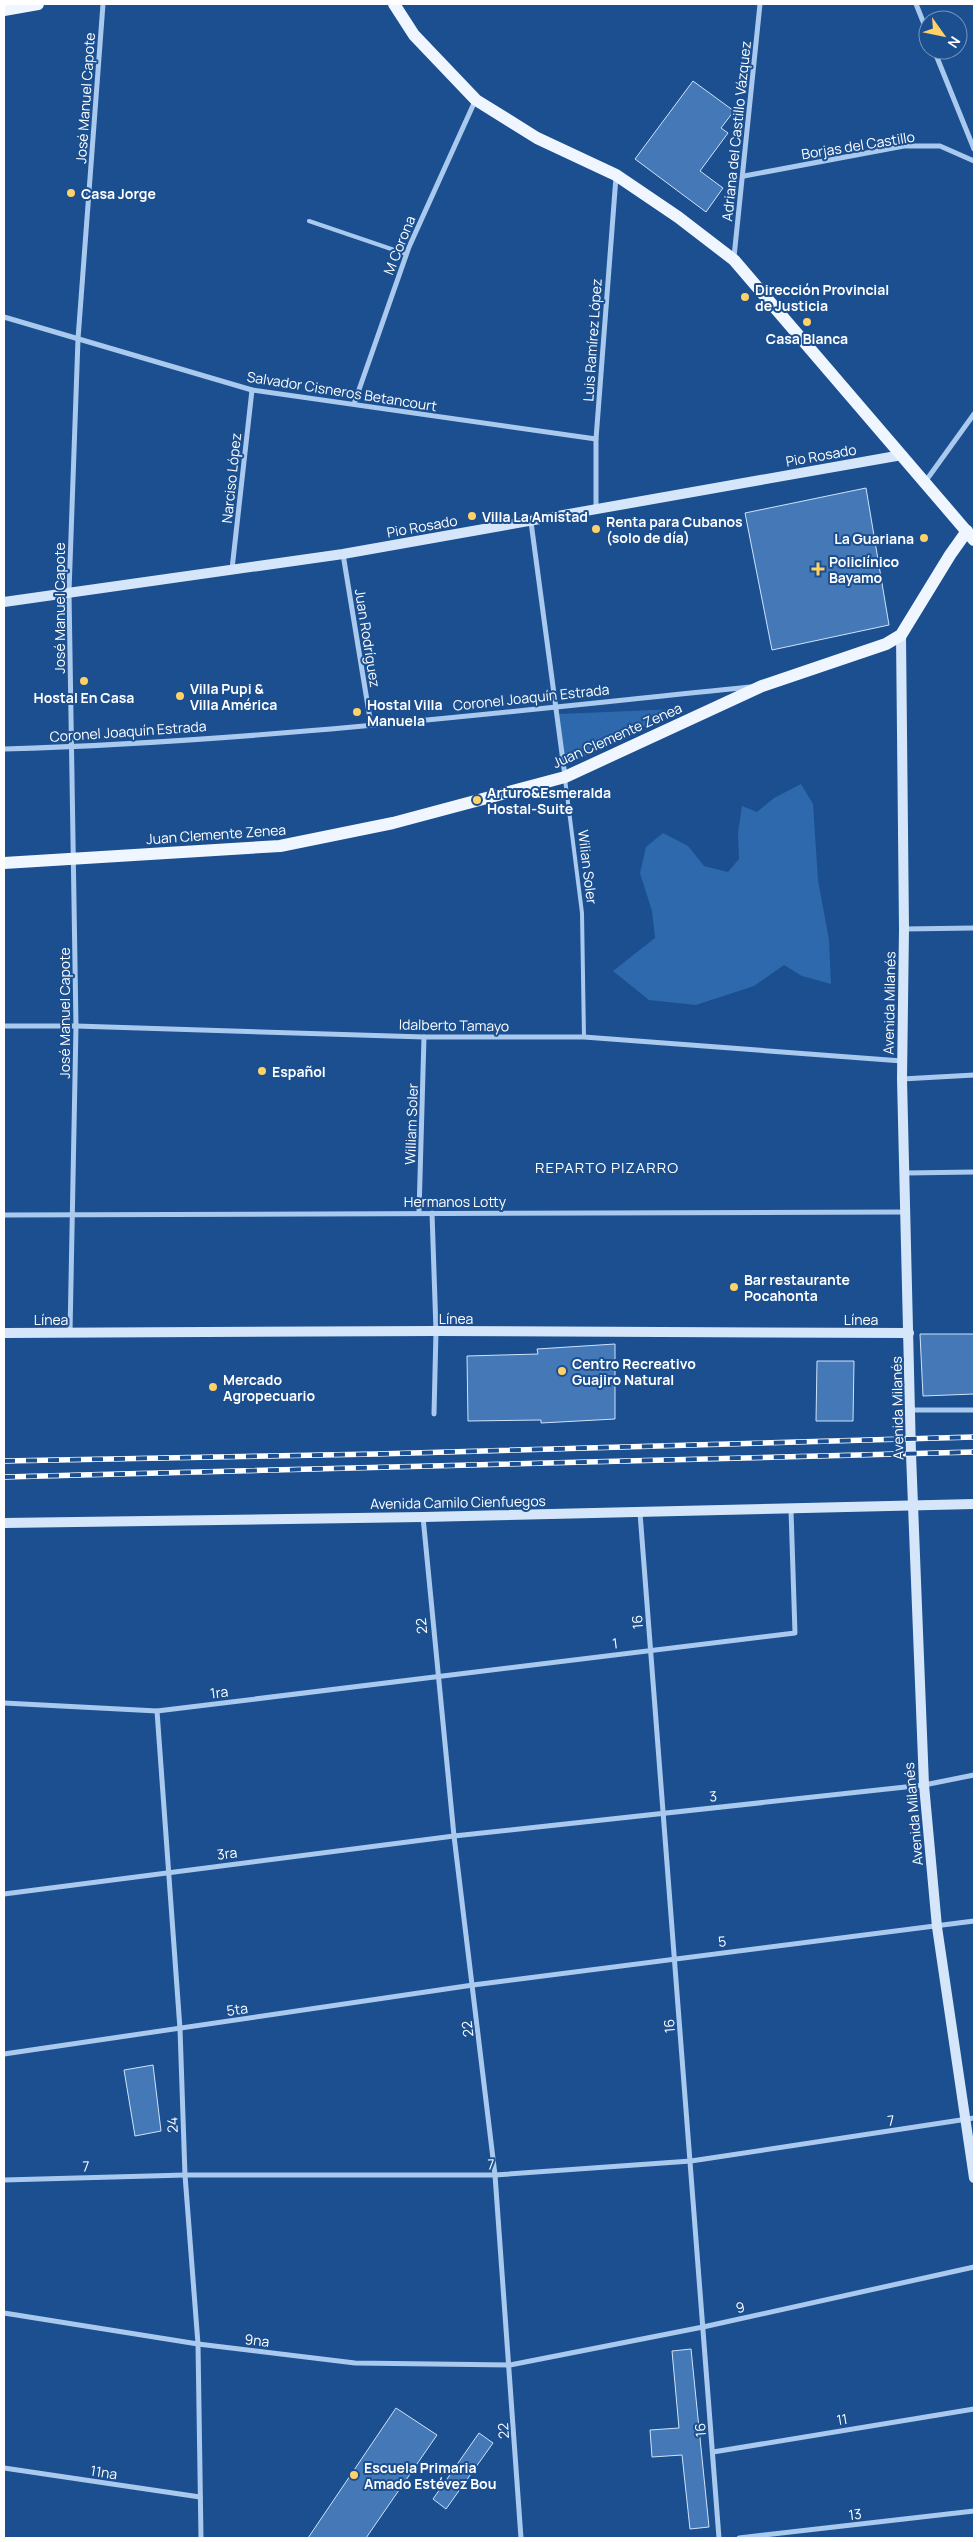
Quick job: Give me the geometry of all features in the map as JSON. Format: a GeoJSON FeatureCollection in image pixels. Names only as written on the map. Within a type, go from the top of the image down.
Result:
{"type":"FeatureCollection","features":[{"type":"Feature","properties":{"kind":"main road"},"geometry":{"type":"LineString","coordinates":[[4,10],[38,4]]}},
{"type":"Feature","properties":{"kind":"main road"},"geometry":{"type":"LineString","coordinates":[[394,4],[414,35],[476,100],[537,138],[616,175],[678,217],[734,260],[971,536]]}},
{"type":"Feature","properties":{"kind":"main road","name":"Juan Clemente Zenea"},"geometry":{"type":"LineString","coordinates":[[4,863],[280,846],[393,823],[565,777],[762,686],[886,644],[900,635],[971,536]]}},
{"type":"Feature","properties":{"kind":"street","name":"José Manuel Capote"},"geometry":{"type":"LineString","coordinates":[[70,1333],[76,1026],[69,592],[78,340],[103,4]]}},
{"type":"Feature","properties":{"kind":"street","name":"Adriana del Castillo Vázquez"},"geometry":{"type":"LineString","coordinates":[[734,260],[760,4]]}},
{"type":"Feature","properties":{"kind":"street"},"geometry":{"type":"LineString","coordinates":[[938,60],[974,149]]}},
{"type":"Feature","properties":{"kind":"street","name":"M Corona"},"geometry":{"type":"LineString","coordinates":[[354,404],[406,254],[476,100]]}},
{"type":"Feature","properties":{"kind":"street","name":"Borjas del Castillo"},"geometry":{"type":"LineString","coordinates":[[744,176],[904,146],[940,146],[974,161]]}},
{"type":"Feature","properties":{"kind":"street","name":"Luis Ramírez López"},"geometry":{"type":"LineString","coordinates":[[596,508],[596,439],[616,175]]}},
{"type":"Feature","properties":{"kind":"street","name":"Salvador Cisneros Betancourt"},"geometry":{"type":"LineString","coordinates":[[4,317],[252,390],[596,439]]}},
{"type":"Feature","properties":{"kind":"street","name":"Narciso López"},"geometry":{"type":"LineString","coordinates":[[232,569],[252,390]]}},
{"type":"Feature","properties":{"kind":"street"},"geometry":{"type":"LineString","coordinates":[[925,482],[974,414]]}},
{"type":"Feature","properties":{"kind":"street","name":"Pio Rosado"},"geometry":{"type":"LineString","coordinates":[[4,602],[342,554],[902,455]]}},
{"type":"Feature","properties":{"kind":"street","name":"Wilian Soler"},"geometry":{"type":"LineString","coordinates":[[531,522],[565,777]]}},
{"type":"Feature","properties":{"kind":"street","name":"Juan Rodríguez"},"geometry":{"type":"LineString","coordinates":[[342,554],[371,725]]}},
{"type":"Feature","properties":{"kind":"street","name":"Avenida Milanés"},"geometry":{"type":"LineString","coordinates":[[900,635],[904,929],[902,1079],[907,1212],[910,1410],[924,1785],[937,1927],[969,2119],[974,2178]]}},
{"type":"Feature","properties":{"kind":"street","name":"Coronel Joaquín Estrada"},"geometry":{"type":"LineString","coordinates":[[4,749],[70,747],[371,725],[762,686]]}},
{"type":"Feature","properties":{"kind":"street"},"geometry":{"type":"LineString","coordinates":[[904,929],[974,928]]}},
{"type":"Feature","properties":{"kind":"street","name":"Idalberto Tamayo"},"geometry":{"type":"LineString","coordinates":[[4,1026],[76,1026],[424,1037],[584,1037],[902,1061]]}},
{"type":"Feature","properties":{"kind":"street","name":"William Soler"},"geometry":{"type":"LineString","coordinates":[[420,1212],[424,1037]]}},
{"type":"Feature","properties":{"kind":"street"},"geometry":{"type":"LineString","coordinates":[[902,1079],[974,1075]]}},
{"type":"Feature","properties":{"kind":"street"},"geometry":{"type":"LineString","coordinates":[[906,1173],[974,1172]]}},
{"type":"Feature","properties":{"kind":"street","name":"Hermanos Lotty"},"geometry":{"type":"LineString","coordinates":[[4,1215],[420,1212],[907,1212]]}},
{"type":"Feature","properties":{"kind":"street"},"geometry":{"type":"LineString","coordinates":[[432,1212],[436,1332],[434,1414]]}},
{"type":"Feature","properties":{"kind":"street","name":"Línea"},"geometry":{"type":"LineString","coordinates":[[4,1333],[909,1333]]}},
{"type":"Feature","properties":{"kind":"street"},"geometry":{"type":"LineString","coordinates":[[910,1410],[974,1410]]}},
{"type":"Feature","properties":{"kind":"street","name":"Avenida Camilo Cienfuegos"},"geometry":{"type":"LineString","coordinates":[[4,1524],[791,1510],[974,1504]]}},
{"type":"Feature","properties":{"kind":"street","name":"1"},"geometry":{"type":"LineString","coordinates":[[437,1676],[795,1633],[791,1510]]}},
{"type":"Feature","properties":{"kind":"street","name":"16"},"geometry":{"type":"LineString","coordinates":[[640,1512],[720,2538]]}},
{"type":"Feature","properties":{"kind":"street","name":"22"},"geometry":{"type":"LineString","coordinates":[[423,1517],[454,1836],[495,2175],[521,2538]]}},
{"type":"Feature","properties":{"kind":"street","name":"1ra"},"geometry":{"type":"LineString","coordinates":[[4,1703],[157,1711],[437,1676]]}},
{"type":"Feature","properties":{"kind":"street","name":"24"},"geometry":{"type":"LineString","coordinates":[[157,1711],[180,2029],[185,2175],[198,2344],[201,2538]]}},
{"type":"Feature","properties":{"kind":"street","name":"3"},"geometry":{"type":"LineString","coordinates":[[454,1836],[924,1785],[974,1775]]}},
{"type":"Feature","properties":{"kind":"street","name":"3ra"},"geometry":{"type":"LineString","coordinates":[[4,1894],[454,1836]]}},
{"type":"Feature","properties":{"kind":"street","name":"5"},"geometry":{"type":"LineString","coordinates":[[473,1985],[974,1921]]}},
{"type":"Feature","properties":{"kind":"street","name":"5ta"},"geometry":{"type":"LineString","coordinates":[[4,2054],[473,1985]]}},
{"type":"Feature","properties":{"kind":"street","name":"7"},"geometry":{"type":"LineString","coordinates":[[4,2180],[185,2175],[495,2175],[690,2161],[969,2119]]}},
{"type":"Feature","properties":{"kind":"street","name":"9"},"geometry":{"type":"LineString","coordinates":[[510,2365],[703,2327],[974,2267]]}},
{"type":"Feature","properties":{"kind":"street","name":"9na"},"geometry":{"type":"LineString","coordinates":[[4,2314],[198,2344],[355,2363],[510,2365]]}},
{"type":"Feature","properties":{"kind":"street","name":"11"},"geometry":{"type":"LineString","coordinates":[[713,2452],[974,2409]]}},
{"type":"Feature","properties":{"kind":"street","name":"11na"},"geometry":{"type":"LineString","coordinates":[[4,2468],[200,2498]]}},
{"type":"Feature","properties":{"kind":"street","name":"13"},"geometry":{"type":"LineString","coordinates":[[739,2538],[974,2511]]}},
{"type":"Feature","properties":{"kind":"lane"},"geometry":{"type":"LineString","coordinates":[[310,221],[406,254]]}},
{"type":"Feature","properties":{"kind":"lane","name":"Wilian Soler"},"geometry":{"type":"LineString","coordinates":[[565,777],[582,913],[584,1037]]}},
{"type":"Feature","properties":{"kind":"shaded area"},"geometry":{"type":"Polygon","coordinates":[[[679,709],[565,766],[559,714],[679,709]]]}},
{"type":"Feature","properties":{"kind":"shaded area"},"geometry":{"type":"Polygon","coordinates":[[[801,784],[813,804],[818,880],[829,940],[831,984],[802,976],[784,965],[754,986],[696,1005],[649,1000],[613,971],[655,938],[652,911],[640,873],[646,847],[663,833],[688,846],[704,866],[728,872],[739,859],[738,833],[742,806],[757,812],[774,798],[801,784]]]}},
{"type":"Feature","properties":{"kind":"building"},"geometry":{"type":"Polygon","coordinates":[[[693,81],[734,111],[721,128],[728,133],[700,171],[723,188],[706,212],[635,159],[693,81]]]}},
{"type":"Feature","properties":{"kind":"building","name":"Policlínico Bayamo"},"geometry":{"type":"Polygon","coordinates":[[[866,488],[889,625],[772,650],[745,513],[866,488]]]}},
{"type":"Feature","properties":{"kind":"building"},"geometry":{"type":"Polygon","coordinates":[[[920,1334],[974,1334],[974,1394],[923,1396],[920,1334]]]}},
{"type":"Feature","properties":{"kind":"building"},"geometry":{"type":"Polygon","coordinates":[[[615,1344],[615,1419],[541,1423],[541,1420],[468,1421],[467,1356],[538,1354],[537,1349],[615,1344]]]}},
{"type":"Feature","properties":{"kind":"building"},"geometry":{"type":"Polygon","coordinates":[[[817,1361],[854,1361],[853,1421],[816,1421],[817,1361]]]}},
{"type":"Feature","properties":{"kind":"building"},"geometry":{"type":"Polygon","coordinates":[[[153,2065],[161,2131],[135,2136],[124,2070],[153,2065]]]}},
{"type":"Feature","properties":{"kind":"building"},"geometry":{"type":"Polygon","coordinates":[[[691,2349],[709,2527],[690,2529],[682,2455],[652,2457],[650,2430],[679,2428],[672,2351],[691,2349]]]}},
{"type":"Feature","properties":{"kind":"building"},"geometry":{"type":"Polygon","coordinates":[[[396,2408],[437,2435],[366,2538],[308,2538],[396,2408]]]}},
{"type":"Feature","properties":{"kind":"building"},"geometry":{"type":"Polygon","coordinates":[[[479,2433],[493,2443],[446,2509],[433,2499],[479,2433]]]}},
{"type":"Feature","properties":{"kind":"railway"},"geometry":{"type":"LineString","coordinates":[[4,1461],[377,1454],[974,1437]]}},
{"type":"Feature","properties":{"kind":"railway"},"geometry":{"type":"LineString","coordinates":[[4,1477],[974,1452]]}},
{"type":"Feature","properties":{"kind":"place","name":"Casa Jorge"},"geometry":{"type":"Point","coordinates":[71,193]}},
{"type":"Feature","properties":{"kind":"place","name":"Dirección Provincial de Justicia"},"geometry":{"type":"Point","coordinates":[745,297]}},
{"type":"Feature","properties":{"kind":"place","name":"Casa Blanca"},"geometry":{"type":"Point","coordinates":[807,322]}},
{"type":"Feature","properties":{"kind":"place","name":"Villa La Amistad"},"geometry":{"type":"Point","coordinates":[472,516]}},
{"type":"Feature","properties":{"kind":"place","name":"Renta para Cubanos (solo de día)"},"geometry":{"type":"Point","coordinates":[596,529]}},
{"type":"Feature","properties":{"kind":"place","name":"La Guariana"},"geometry":{"type":"Point","coordinates":[924,538]}},
{"type":"Feature","properties":{"kind":"place","name":"Policlínico Bayamo"},"geometry":{"type":"Point","coordinates":[818,569]}},
{"type":"Feature","properties":{"kind":"place","name":"Hostal En Casa"},"geometry":{"type":"Point","coordinates":[84,681]}},
{"type":"Feature","properties":{"kind":"place","name":"Villa Pupi & Villa América"},"geometry":{"type":"Point","coordinates":[180,696]}},
{"type":"Feature","properties":{"kind":"place","name":"Hostal Villa Manuela"},"geometry":{"type":"Point","coordinates":[357,712]}},
{"type":"Feature","properties":{"kind":"place","name":"Arturo&Esmeralda Hostal-Suite"},"geometry":{"type":"Point","coordinates":[477,800]}},
{"type":"Feature","properties":{"kind":"place","name":"Español"},"geometry":{"type":"Point","coordinates":[262,1071]}},
{"type":"Feature","properties":{"kind":"place","name":"Bar restaurante Pocahonta"},"geometry":{"type":"Point","coordinates":[734,1287]}},
{"type":"Feature","properties":{"kind":"place","name":"Centro Recreativo Guajiro Natural"},"geometry":{"type":"Point","coordinates":[562,1371]}},
{"type":"Feature","properties":{"kind":"place","name":"Mercado Agropecuario"},"geometry":{"type":"Point","coordinates":[213,1387]}},
{"type":"Feature","properties":{"kind":"place","name":"Escuela Primaria Amado Estévez Bou"},"geometry":{"type":"Point","coordinates":[354,2475]}},
{"type":"Feature","properties":{"kind":"district","name":"REPARTO PIZARRO"},"geometry":{"type":"Point","coordinates":[607,1167]}}]}
